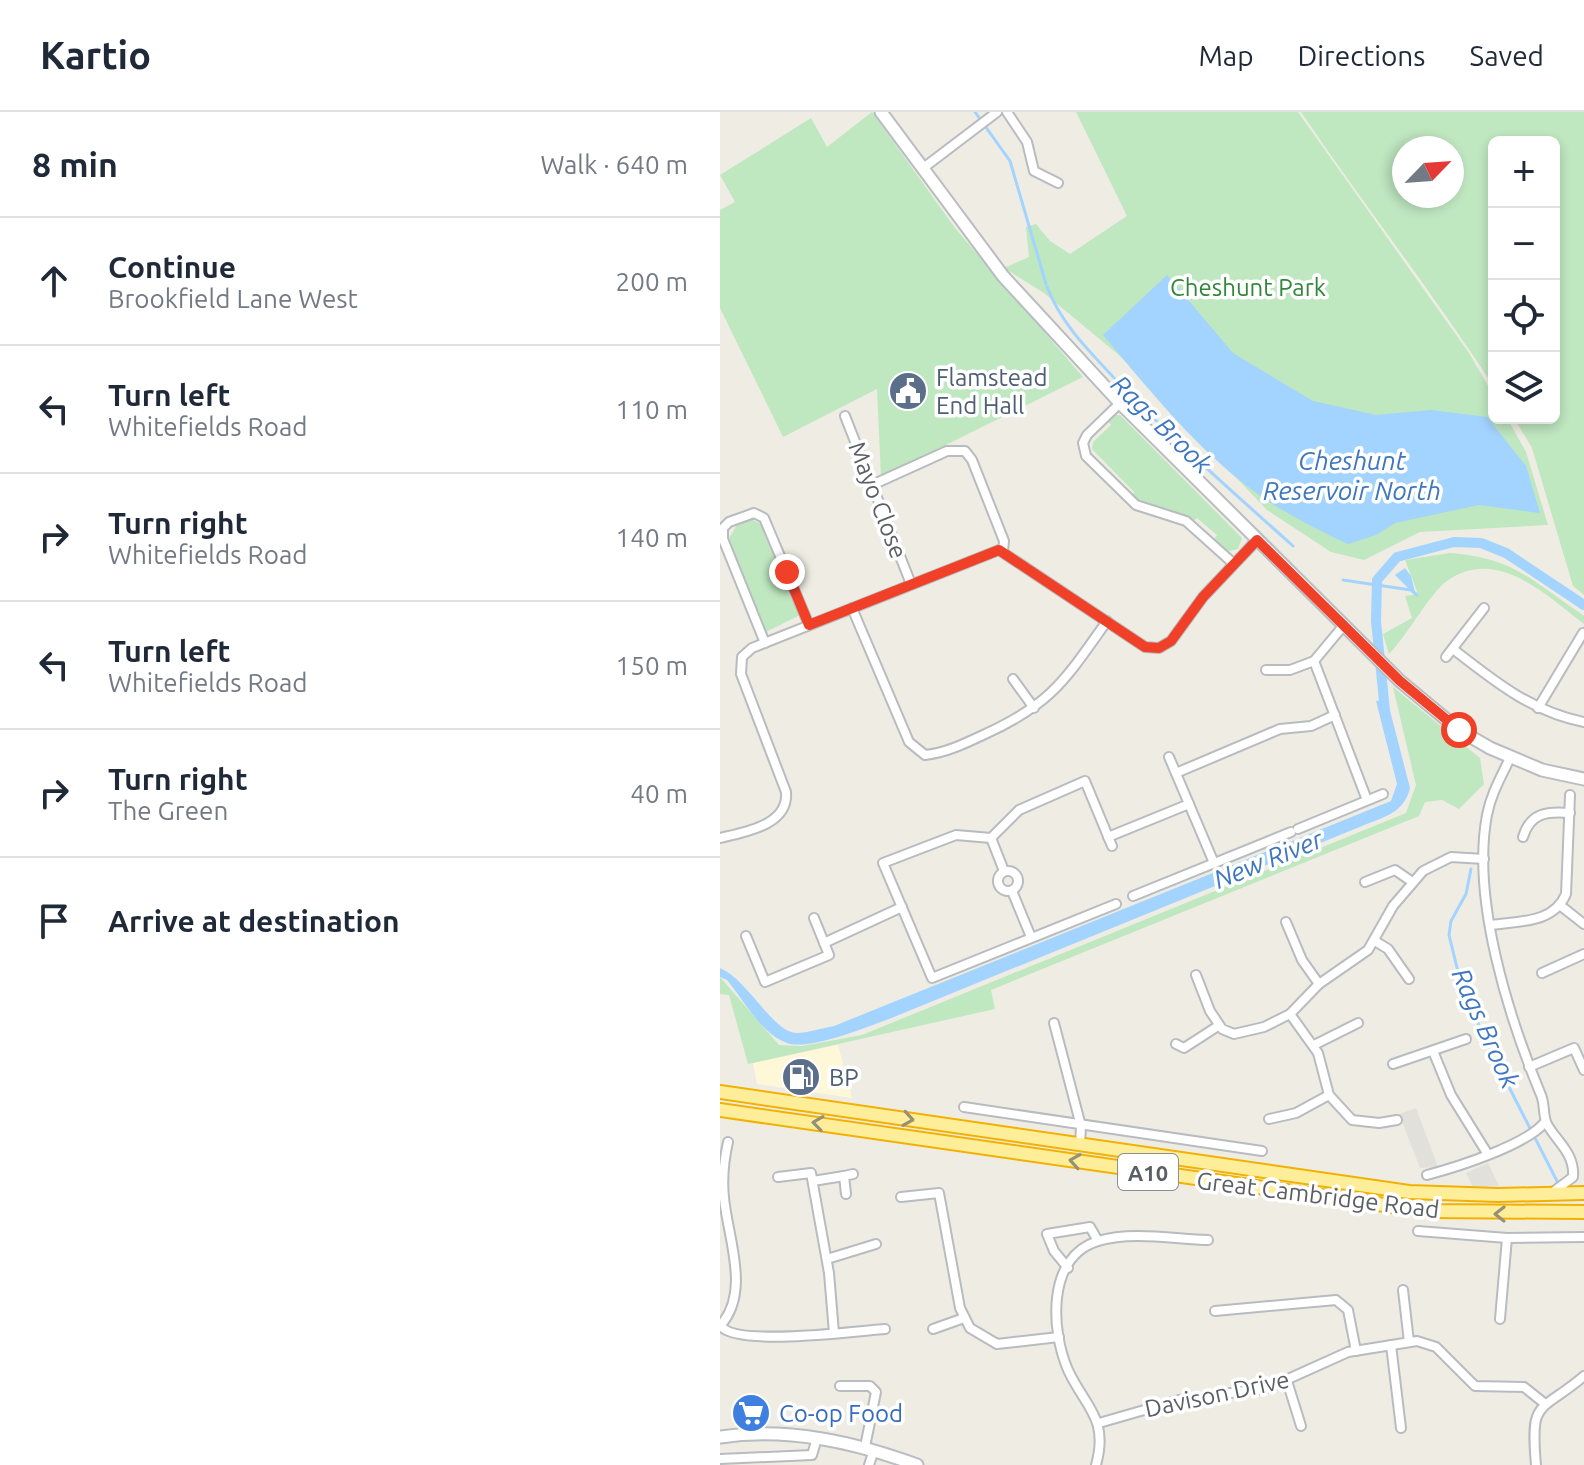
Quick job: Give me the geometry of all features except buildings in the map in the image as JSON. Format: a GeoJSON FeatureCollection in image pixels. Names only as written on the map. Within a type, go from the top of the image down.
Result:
{"type":"FeatureCollection","features":[{"type":"Feature","properties":{"kind":"highway","name":"Great Cambridge Road"},"geometry":{"type":"LineString","coordinates":[[720,1092],[1409,1192],[1584,1193]]}},
{"type":"Feature","properties":{"kind":"highway","name":"Great Cambridge Road"},"geometry":{"type":"LineString","coordinates":[[720,1110],[1426,1211],[1584,1212]]}},
{"type":"Feature","properties":{"kind":"main road"},"geometry":{"type":"LineString","coordinates":[[881,112],[1003,276],[1120,403],[1392,672],[1459,730],[1510,758],[1584,779]]}},
{"type":"Feature","properties":{"kind":"main road"},"geometry":{"type":"LineString","coordinates":[[720,1437],[776,1434],[817,1438],[870,1448],[917,1465]]}},
{"type":"Feature","properties":{"kind":"street"},"geometry":{"type":"LineString","coordinates":[[922,169],[997,112]]}},
{"type":"Feature","properties":{"kind":"street"},"geometry":{"type":"LineString","coordinates":[[1007,112],[1027,142],[1034,171],[1058,183]]}},
{"type":"Feature","properties":{"kind":"street"},"geometry":{"type":"LineString","coordinates":[[1120,403],[1087,435],[1083,443],[1086,456],[1136,505],[1186,521],[1234,564]]}},
{"type":"Feature","properties":{"kind":"street","name":"Mayo Close"},"geometry":{"type":"LineString","coordinates":[[845,416],[911,584]]}},
{"type":"Feature","properties":{"kind":"street"},"geometry":{"type":"LineString","coordinates":[[872,485],[947,451],[965,451],[972,460],[1004,541],[1003,551]]}},
{"type":"Feature","properties":{"kind":"street"},"geometry":{"type":"LineString","coordinates":[[765,643],[723,539],[723,528],[729,522],[754,513],[764,518],[809,625]]}},
{"type":"Feature","properties":{"kind":"street"},"geometry":{"type":"LineString","coordinates":[[720,838],[775,819],[787,805],[786,792],[740,668],[745,653],[987,553],[1003,551],[1145,647],[1163,647],[1257,540]]}},
{"type":"Feature","properties":{"kind":"street"},"geometry":{"type":"LineString","coordinates":[[852,608],[916,751],[925,755],[962,745],[1022,718],[1070,673],[1107,621]]}},
{"type":"Feature","properties":{"kind":"street"},"geometry":{"type":"LineString","coordinates":[[1446,657],[1484,608]]}},
{"type":"Feature","properties":{"kind":"street"},"geometry":{"type":"LineString","coordinates":[[1266,670],[1290,670],[1314,661],[1344,625]]}},
{"type":"Feature","properties":{"kind":"street"},"geometry":{"type":"LineString","coordinates":[[1538,708],[1583,633]]}},
{"type":"Feature","properties":{"kind":"street"},"geometry":{"type":"LineString","coordinates":[[1453,649],[1538,708],[1584,722]]}},
{"type":"Feature","properties":{"kind":"street"},"geometry":{"type":"LineString","coordinates":[[1314,661],[1367,800]]}},
{"type":"Feature","properties":{"kind":"street"},"geometry":{"type":"LineString","coordinates":[[1013,679],[1034,708]]}},
{"type":"Feature","properties":{"kind":"street"},"geometry":{"type":"LineString","coordinates":[[1176,773],[1280,729],[1311,726],[1335,715]]}},
{"type":"Feature","properties":{"kind":"street"},"geometry":{"type":"LineString","coordinates":[[1169,757],[1214,863]]}},
{"type":"Feature","properties":{"kind":"street"},"geometry":{"type":"LineString","coordinates":[[1510,758],[1495,788],[1487,814],[1484,859],[1492,925],[1509,1010],[1543,1099],[1545,1122],[1561,1139],[1574,1170],[1573,1177],[1563,1187],[1547,1195]]}},
{"type":"Feature","properties":{"kind":"street"},"geometry":{"type":"LineString","coordinates":[[991,838],[1011,814],[1085,781],[1110,841],[1189,804]]}},
{"type":"Feature","properties":{"kind":"street"},"geometry":{"type":"LineString","coordinates":[[1133,896],[1383,794]]}},
{"type":"Feature","properties":{"kind":"street"},"geometry":{"type":"LineString","coordinates":[[1492,925],[1541,917],[1561,906],[1566,894],[1570,795]]}},
{"type":"Feature","properties":{"kind":"street"},"geometry":{"type":"LineString","coordinates":[[1523,837],[1536,816],[1548,812],[1570,813]]}},
{"type":"Feature","properties":{"kind":"street"},"geometry":{"type":"LineString","coordinates":[[991,838],[956,835],[883,863],[932,978],[1116,904]]}},
{"type":"Feature","properties":{"kind":"street"},"geometry":{"type":"LineString","coordinates":[[991,838],[1004,871]]}},
{"type":"Feature","properties":{"kind":"street"},"geometry":{"type":"LineString","coordinates":[[1196,975],[1218,1026],[1229,1033],[1245,1032],[1290,1014],[1319,984],[1356,960],[1375,941],[1393,906],[1411,881],[1447,858],[1484,859]]}},
{"type":"Feature","properties":{"kind":"street"},"geometry":{"type":"LineString","coordinates":[[1365,882],[1392,870],[1411,881]]}},
{"type":"Feature","properties":{"kind":"street"},"geometry":{"type":"LineString","coordinates":[[1004,871],[998,880],[999,887],[1012,891]]}},
{"type":"Feature","properties":{"kind":"street"},"geometry":{"type":"LineString","coordinates":[[1004,871],[1017,875],[1018,886],[1012,891]]}},
{"type":"Feature","properties":{"kind":"street"},"geometry":{"type":"LineString","coordinates":[[1012,891],[1031,937]]}},
{"type":"Feature","properties":{"kind":"street"},"geometry":{"type":"LineString","coordinates":[[1561,906],[1584,924]]}},
{"type":"Feature","properties":{"kind":"street"},"geometry":{"type":"LineString","coordinates":[[824,943],[902,907]]}},
{"type":"Feature","properties":{"kind":"street"},"geometry":{"type":"LineString","coordinates":[[746,936],[765,982],[829,955],[814,918]]}},
{"type":"Feature","properties":{"kind":"street"},"geometry":{"type":"LineString","coordinates":[[1286,922],[1302,960],[1319,984]]}},
{"type":"Feature","properties":{"kind":"street"},"geometry":{"type":"LineString","coordinates":[[1375,941],[1388,949],[1409,979]]}},
{"type":"Feature","properties":{"kind":"street"},"geometry":{"type":"LineString","coordinates":[[1542,973],[1584,954]]}},
{"type":"Feature","properties":{"kind":"street"},"geometry":{"type":"LineString","coordinates":[[1290,1014],[1314,1045],[1329,1095],[1352,1120],[1379,1123],[1397,1120]]}},
{"type":"Feature","properties":{"kind":"street"},"geometry":{"type":"LineString","coordinates":[[1054,1023],[1081,1126],[1080,1145]]}},
{"type":"Feature","properties":{"kind":"street"},"geometry":{"type":"LineString","coordinates":[[1314,1045],[1358,1023]]}},
{"type":"Feature","properties":{"kind":"street"},"geometry":{"type":"LineString","coordinates":[[1176,1044],[1184,1048],[1218,1026]]}},
{"type":"Feature","properties":{"kind":"street"},"geometry":{"type":"LineString","coordinates":[[1393,1064],[1466,1039]]}},
{"type":"Feature","properties":{"kind":"street"},"geometry":{"type":"LineString","coordinates":[[1529,1067],[1574,1048],[1584,1070]]}},
{"type":"Feature","properties":{"kind":"street"},"geometry":{"type":"LineString","coordinates":[[1433,1051],[1451,1095],[1487,1153]]}},
{"type":"Feature","properties":{"kind":"street"},"geometry":{"type":"LineString","coordinates":[[1269,1119],[1296,1113],[1329,1095]]}},
{"type":"Feature","properties":{"kind":"street"},"geometry":{"type":"LineString","coordinates":[[964,1107],[1262,1151]]}},
{"type":"Feature","properties":{"kind":"street"},"geometry":{"type":"LineString","coordinates":[[1427,1175],[1528,1135],[1545,1122]]}},
{"type":"Feature","properties":{"kind":"street"},"geometry":{"type":"LineString","coordinates":[[728,1142],[723,1184],[725,1227],[735,1288],[733,1306],[721,1326],[725,1332],[785,1336],[885,1329]]}},
{"type":"Feature","properties":{"kind":"street"},"geometry":{"type":"LineString","coordinates":[[778,1177],[811,1173],[827,1259],[834,1333]]}},
{"type":"Feature","properties":{"kind":"street"},"geometry":{"type":"LineString","coordinates":[[813,1181],[848,1175],[846,1194]]}},
{"type":"Feature","properties":{"kind":"street"},"geometry":{"type":"LineString","coordinates":[[901,1197],[939,1193],[964,1318],[976,1334],[997,1344],[1059,1337]]}},
{"type":"Feature","properties":{"kind":"street"},"geometry":{"type":"LineString","coordinates":[[1068,1268],[1054,1251],[1047,1234],[1090,1227],[1098,1241]]}},
{"type":"Feature","properties":{"kind":"street"},"geometry":{"type":"LineString","coordinates":[[1418,1231],[1507,1238],[1584,1237]]}},
{"type":"Feature","properties":{"kind":"street"},"geometry":{"type":"LineString","coordinates":[[1096,1465],[1101,1444],[1099,1423],[1071,1375],[1059,1337],[1056,1299],[1068,1268],[1081,1252],[1098,1241],[1138,1238],[1208,1240]]}},
{"type":"Feature","properties":{"kind":"street"},"geometry":{"type":"LineString","coordinates":[[1500,1319],[1507,1238]]}},
{"type":"Feature","properties":{"kind":"street"},"geometry":{"type":"LineString","coordinates":[[827,1259],[876,1244]]}},
{"type":"Feature","properties":{"kind":"street"},"geometry":{"type":"LineString","coordinates":[[1403,1290],[1409,1342],[1422,1341],[1436,1347],[1469,1384],[1483,1388],[1524,1387],[1544,1403]]}},
{"type":"Feature","properties":{"kind":"street"},"geometry":{"type":"LineString","coordinates":[[1215,1311],[1336,1300],[1348,1310],[1356,1351]]}},
{"type":"Feature","properties":{"kind":"street"},"geometry":{"type":"LineString","coordinates":[[933,1329],[964,1318]]}},
{"type":"Feature","properties":{"kind":"street","name":"Davison Drive"},"geometry":{"type":"LineString","coordinates":[[1099,1423],[1158,1405],[1248,1392],[1287,1381],[1356,1351],[1409,1342]]}},
{"type":"Feature","properties":{"kind":"street"},"geometry":{"type":"LineString","coordinates":[[1391,1345],[1401,1428]]}},
{"type":"Feature","properties":{"kind":"street"},"geometry":{"type":"LineString","coordinates":[[1536,1465],[1533,1426],[1544,1403],[1584,1376]]}},
{"type":"Feature","properties":{"kind":"street"},"geometry":{"type":"LineString","coordinates":[[1287,1381],[1301,1426]]}},
{"type":"Feature","properties":{"kind":"street"},"geometry":{"type":"LineString","coordinates":[[840,1386],[870,1386],[876,1392],[869,1465]]}},
{"type":"Feature","properties":{"kind":"street"},"geometry":{"type":"LineString","coordinates":[[720,1459],[812,1455],[817,1438]]}},
{"type":"Feature","properties":{"kind":"shaded area","name":"BP"},"geometry":{"type":"Polygon","coordinates":[[[838,1045],[852,1098],[757,1084],[753,1063],[838,1045]]]}},
{"type":"Feature","properties":{"kind":"shaded area"},"geometry":{"type":"Polygon","coordinates":[[[1416,1108],[1438,1167],[1420,1168],[1399,1114],[1416,1108]]]}},
{"type":"Feature","properties":{"kind":"shaded area"},"geometry":{"type":"Polygon","coordinates":[[[1488,1163],[1499,1186],[1473,1187],[1466,1173],[1488,1163]]]}},
{"type":"Feature","properties":{"kind":"green space"},"geometry":{"type":"Polygon","coordinates":[[[872,112],[955,228],[1083,377],[881,477],[877,389],[783,437],[720,308],[720,210],[735,202],[720,175],[811,118],[827,147],[872,112]]]}},
{"type":"Feature","properties":{"kind":"green space","name":"Cheshunt Park"},"geometry":{"type":"Polygon","coordinates":[[[1076,112],[1298,112],[1469,353],[1488,386],[1488,424],[1510,424],[1526,452],[1548,525],[1420,532],[1364,560],[1331,552],[1267,510],[1120,356],[1044,293],[1004,268],[1029,257],[1026,227],[1036,224],[1050,241],[1070,254],[1127,216],[1076,112]]]}},
{"type":"Feature","properties":{"kind":"green space"},"geometry":{"type":"Polygon","coordinates":[[[1301,112],[1584,112],[1584,595],[1573,586],[1532,448],[1518,424],[1560,424],[1560,136],[1488,136],[1488,378],[1301,112]]]}},
{"type":"Feature","properties":{"kind":"green space"},"geometry":{"type":"Polygon","coordinates":[[[1120,415],[1242,538],[1238,549],[1225,552],[1213,541],[1217,535],[1197,518],[1192,522],[1148,508],[1132,498],[1134,492],[1092,449],[1093,442],[1111,425],[1107,419],[1120,415]]]}},
{"type":"Feature","properties":{"kind":"green space"},"geometry":{"type":"Polygon","coordinates":[[[751,519],[763,525],[768,532],[764,534],[800,615],[766,632],[728,540],[738,523],[751,519]]]}},
{"type":"Feature","properties":{"kind":"green space"},"geometry":{"type":"Polygon","coordinates":[[[1450,553],[1489,559],[1518,571],[1584,616],[1584,624],[1520,578],[1484,569],[1466,572],[1440,587],[1389,654],[1383,634],[1412,618],[1405,596],[1418,594],[1405,560],[1450,553]]]}},
{"type":"Feature","properties":{"kind":"green space"},"geometry":{"type":"Polygon","coordinates":[[[1393,687],[1480,758],[1484,784],[1459,809],[1442,800],[1425,802],[1419,816],[991,990],[995,1009],[748,1064],[729,995],[720,994],[720,977],[779,1045],[802,1046],[862,1035],[1406,813],[1416,785],[1393,687]]]}},
{"type":"Feature","properties":{"kind":"water","name":"Cheshunt Reservoir North"},"geometry":{"type":"Polygon","coordinates":[[[1167,275],[1233,353],[1313,401],[1376,415],[1431,410],[1487,417],[1488,424],[1493,424],[1526,466],[1540,513],[1479,505],[1395,523],[1376,535],[1348,544],[1280,509],[1223,466],[1169,412],[1103,335],[1167,275]]]}},
{"type":"Feature","properties":{"kind":"water"},"geometry":{"type":"Polygon","coordinates":[[[1405,568],[1411,576],[1416,596],[1395,575],[1405,568]]]}},
{"type":"Feature","properties":{"kind":"water"},"geometry":{"type":"Polygon","coordinates":[[[1387,699],[1410,788],[1398,809],[1378,820],[889,1019],[823,1041],[797,1045],[778,1039],[761,1025],[727,980],[720,977],[720,968],[740,983],[787,1030],[801,1033],[834,1026],[1391,801],[1397,784],[1376,701],[1387,699]]]}},
{"type":"Feature","properties":{"kind":"waterway","name":"Rags Brook"},"geometry":{"type":"LineString","coordinates":[[975,112],[1010,161],[1046,284]]}},
{"type":"Feature","properties":{"kind":"waterway","name":"Rags Brook"},"geometry":{"type":"LineString","coordinates":[[1047,287],[1068,326],[1117,381],[1293,546]]}},
{"type":"Feature","properties":{"kind":"waterway","name":"New River"},"geometry":{"type":"LineString","coordinates":[[1385,711],[1376,621],[1377,580],[1397,557],[1454,542],[1481,543],[1506,553],[1584,605]]}},
{"type":"Feature","properties":{"kind":"waterway","name":"Rags Brook"},"geometry":{"type":"LineString","coordinates":[[1343,580],[1411,590],[1417,595]]}},
{"type":"Feature","properties":{"kind":"waterway","name":"Rags Brook"},"geometry":{"type":"LineString","coordinates":[[1471,869],[1466,894],[1451,921],[1449,935],[1460,980],[1487,1044],[1558,1183]]}},
{"type":"Feature","properties":{"kind":"place","name":"Flamstead End Hall"},"geometry":{"type":"Point","coordinates":[908,391]}},
{"type":"Feature","properties":{"kind":"place","name":"BP"},"geometry":{"type":"Point","coordinates":[801,1077]}},
{"type":"Feature","properties":{"kind":"place","name":"Co-op Food"},"geometry":{"type":"Point","coordinates":[751,1413]}},
{"type":"Feature","properties":{"kind":"route"},"geometry":{"type":"LineString","coordinates":[[787,572],[809,625],[999,550],[1145,647],[1154,649],[1171,641],[1203,597],[1257,540],[1400,681],[1459,730]]}}]}
